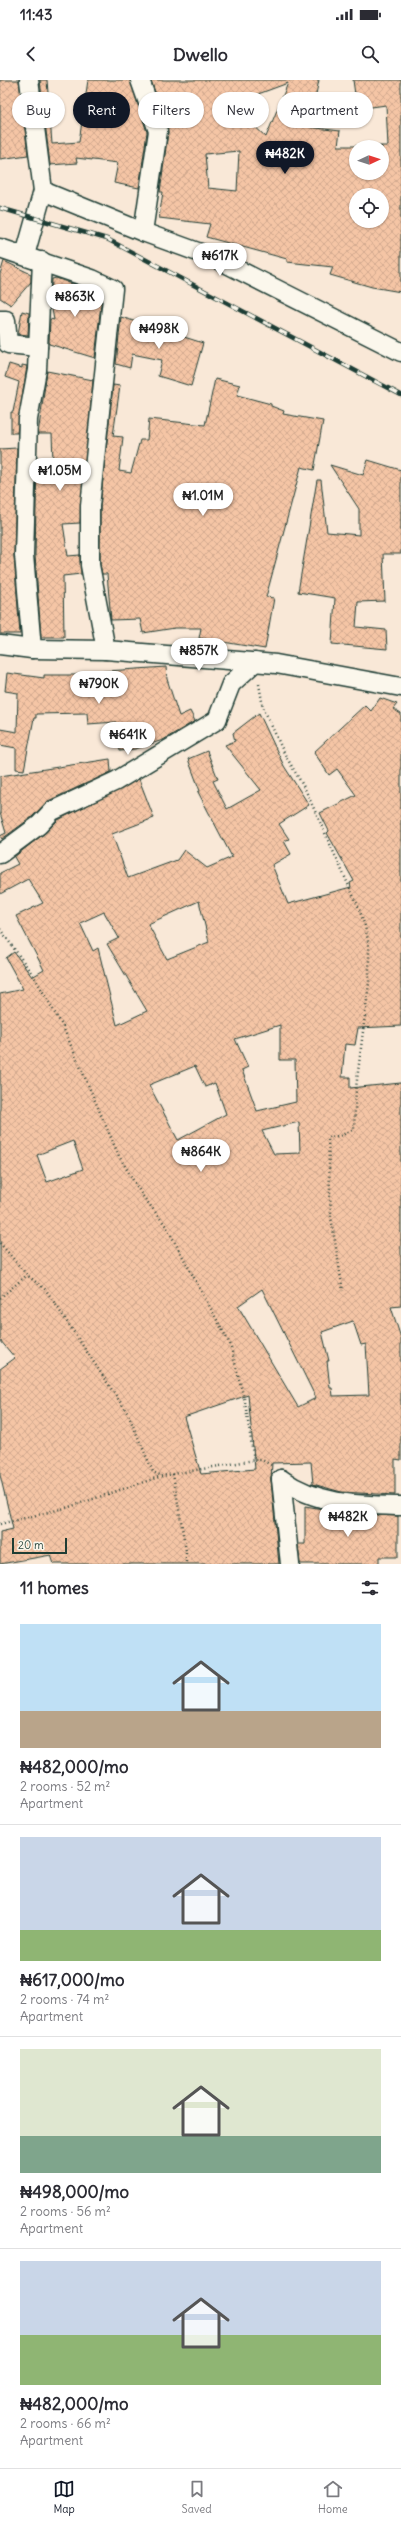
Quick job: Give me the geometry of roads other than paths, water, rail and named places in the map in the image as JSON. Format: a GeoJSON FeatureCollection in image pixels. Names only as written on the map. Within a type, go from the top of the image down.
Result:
{"type":"FeatureCollection","features":[{"type":"Feature","properties":{"kind":"street"},"geometry":{"type":"LineString","coordinates":[[25,255],[43,191],[42,165],[29,80]]}},
{"type":"Feature","properties":{"kind":"street"},"geometry":{"type":"LineString","coordinates":[[140,80],[158,131],[143,232]]}},
{"type":"Feature","properties":{"kind":"street"},"geometry":{"type":"LineString","coordinates":[[43,191],[143,232],[217,259],[401,352]]}},
{"type":"Feature","properties":{"kind":"street"},"geometry":{"type":"LineString","coordinates":[[0,248],[92,278],[113,289],[90,506],[90,565],[106,650]]}},
{"type":"Feature","properties":{"kind":"street"},"geometry":{"type":"LineString","coordinates":[[32,649],[24,555],[28,420],[37,370],[42,261]]}},
{"type":"Feature","properties":{"kind":"street"},"geometry":{"type":"LineString","coordinates":[[0,320],[6,320],[8,344],[38,347]]}},
{"type":"Feature","properties":{"kind":"street"},"geometry":{"type":"LineString","coordinates":[[0,645],[32,649],[106,650],[276,664],[401,686]]}},
{"type":"Feature","properties":{"kind":"street"},"geometry":{"type":"LineString","coordinates":[[0,854],[39,825],[52,811],[116,781],[217,720],[231,684],[255,662]]}},
{"type":"Feature","properties":{"kind":"street"},"geometry":{"type":"LineString","coordinates":[[290,1564],[281,1479],[290,1486],[319,1498],[352,1505],[401,1506]]}},
{"type":"Feature","properties":{"kind":"railway"},"geometry":{"type":"LineString","coordinates":[[0,208],[107,239],[401,395]]}}]}
